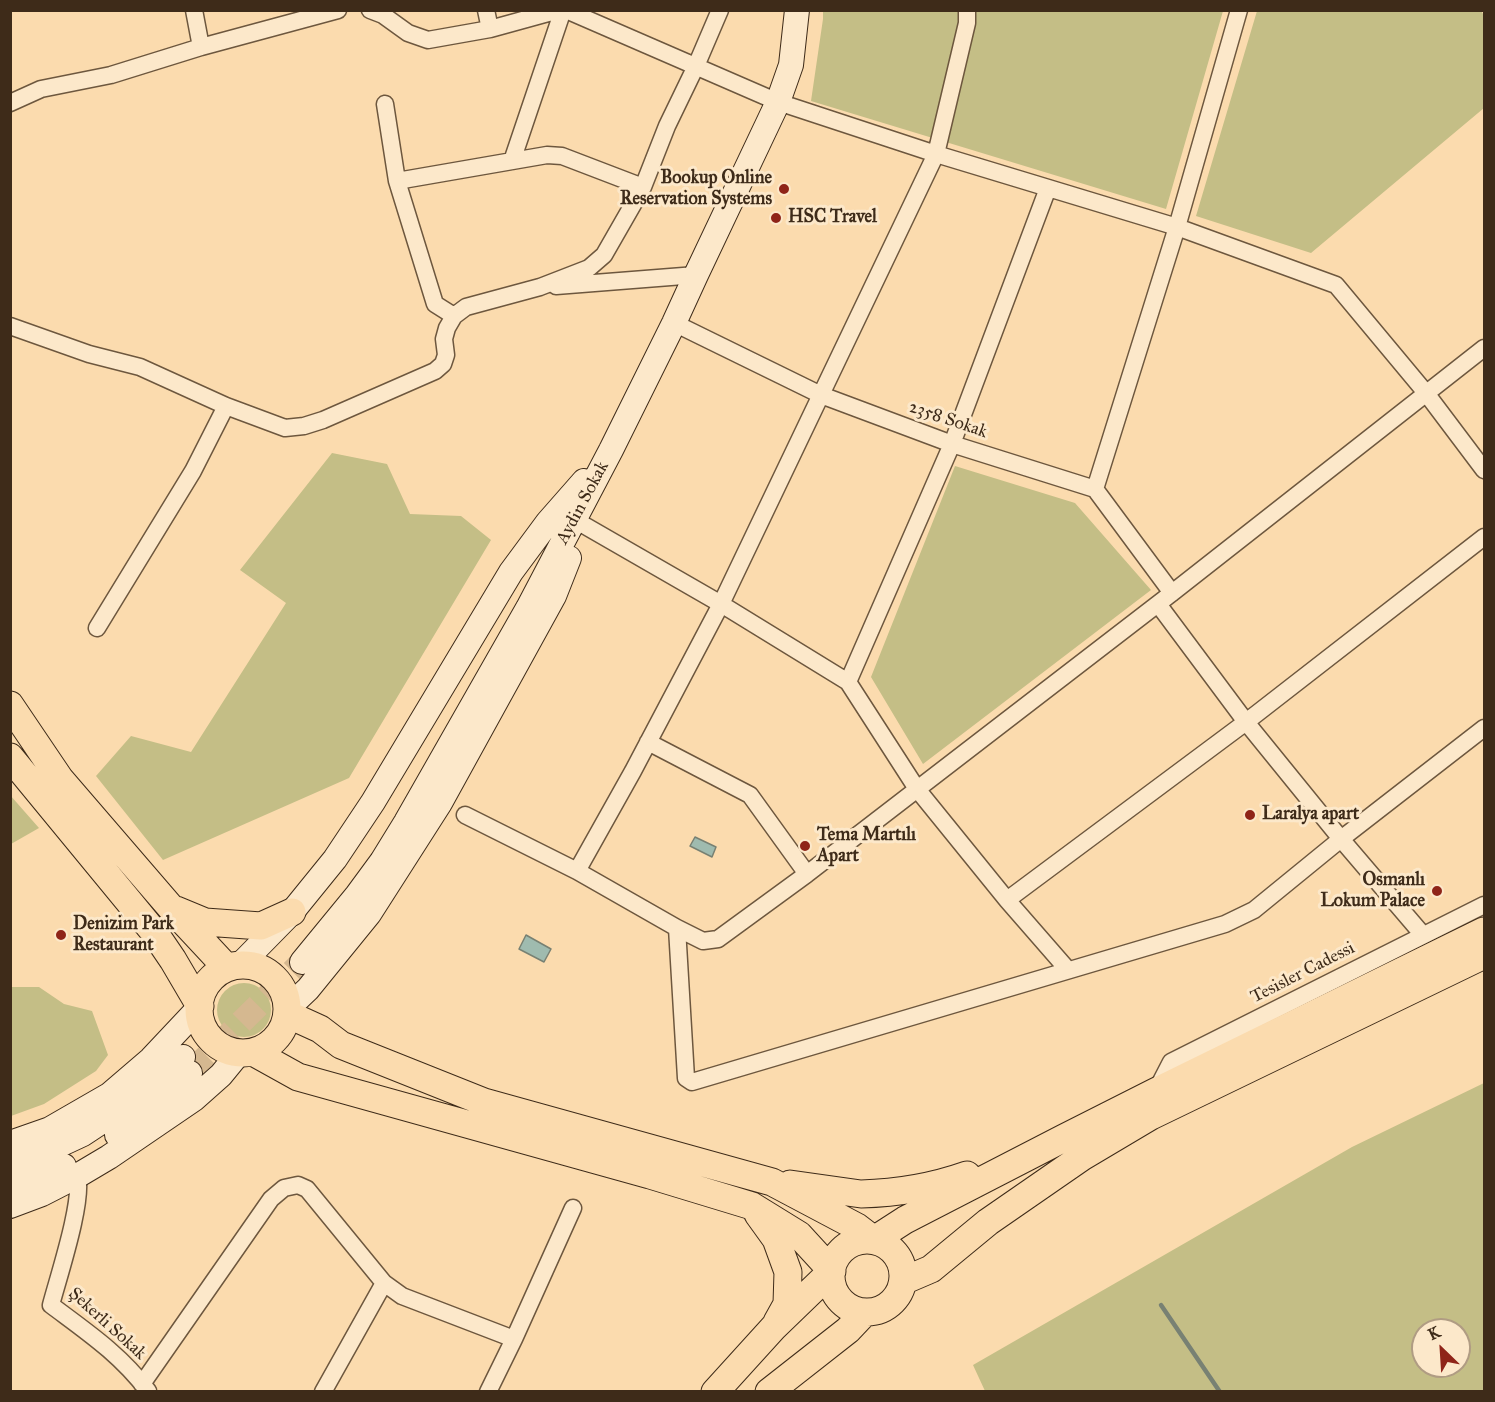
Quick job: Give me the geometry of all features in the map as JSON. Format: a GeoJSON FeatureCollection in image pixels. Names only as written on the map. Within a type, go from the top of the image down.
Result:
{"type":"FeatureCollection","features":[{"type":"Feature","properties":{"kind":"main road","name":"Aydin Sokak"},"geometry":{"type":"LineString","coordinates":[[296,957],[357,895],[382,861],[528,608],[611,450],[778,102],[791,65],[796,10]]}},
{"type":"Feature","properties":{"kind":"main road"},"geometry":{"type":"LineString","coordinates":[[287,1011],[308,989],[369,914],[440,803],[554,596],[611,450]]}},
{"type":"Feature","properties":{"kind":"main road"},"geometry":{"type":"LineString","coordinates":[[234,967],[292,912],[335,860],[373,802],[510,572],[548,522],[611,450]]}},
{"type":"Feature","properties":{"kind":"main road"},"geometry":{"type":"LineString","coordinates":[[10,705],[60,779],[172,909],[234,967]]}},
{"type":"Feature","properties":{"kind":"main road"},"geometry":{"type":"LineString","coordinates":[[10,757],[154,932],[173,960],[199,1007],[206,1033],[226,1050],[246,1053],[298,1077],[650,1175],[752,1206],[799,1235],[832,1271]]}},
{"type":"Feature","properties":{"kind":"main road"},"geometry":{"type":"LineString","coordinates":[[172,909],[205,922],[261,926],[292,912]]}},
{"type":"Feature","properties":{"kind":"main road"},"geometry":{"type":"LineString","coordinates":[[772,1182],[857,1227],[874,1240],[893,1251],[903,1270],[903,1281],[894,1300],[886,1307],[876,1311],[865,1312],[854,1309],[836,1294],[832,1283],[835,1260],[851,1244],[862,1240],[874,1240],[905,1220],[1064,1138],[1485,930]]}},
{"type":"Feature","properties":{"kind":"main road"},"geometry":{"type":"LineString","coordinates":[[903,1281],[931,1269],[988,1222],[1082,1157],[1151,1116],[1485,955]]}},
{"type":"Feature","properties":{"kind":"main road"},"geometry":{"type":"LineString","coordinates":[[10,1143],[50,1128],[109,1095],[151,1059],[199,1007],[202,994],[217,974],[234,967],[254,966],[273,977],[285,994],[287,1011],[285,1023],[278,1036],[267,1047],[246,1053],[194,1099],[109,1157],[42,1194],[10,1206]]}},
{"type":"Feature","properties":{"kind":"main road"},"geometry":{"type":"LineString","coordinates":[[287,1011],[320,1029],[341,1045],[484,1102],[772,1182],[861,1194],[916,1188],[952,1180],[1064,1138]]}},
{"type":"Feature","properties":{"kind":"main road"},"geometry":{"type":"LineString","coordinates":[[10,1166],[83,1134],[187,1065],[109,1142],[49,1174],[10,1187]]}},
{"type":"Feature","properties":{"kind":"main road"},"geometry":{"type":"LineString","coordinates":[[752,1206],[776,1239],[788,1272],[787,1304],[774,1327]]}},
{"type":"Feature","properties":{"kind":"main road"},"geometry":{"type":"LineString","coordinates":[[715,1392],[774,1327],[832,1271]]}},
{"type":"Feature","properties":{"kind":"main road"},"geometry":{"type":"LineString","coordinates":[[769,1392],[848,1330],[865,1312]]}},
{"type":"Feature","properties":{"kind":"street"},"geometry":{"type":"LineString","coordinates":[[194,10],[201,47]]}},
{"type":"Feature","properties":{"kind":"street"},"geometry":{"type":"LineString","coordinates":[[10,103],[41,89],[111,75],[201,47],[338,10]]}},
{"type":"Feature","properties":{"kind":"street"},"geometry":{"type":"LineString","coordinates":[[370,10],[383,15],[408,33],[428,40],[490,29],[562,10],[778,102],[936,154],[1176,226],[1336,285],[1426,393],[1485,470]]}},
{"type":"Feature","properties":{"kind":"street"},"geometry":{"type":"LineString","coordinates":[[486,10],[490,29]]}},
{"type":"Feature","properties":{"kind":"street"},"geometry":{"type":"LineString","coordinates":[[512,161],[562,10]]}},
{"type":"Feature","properties":{"kind":"street"},"geometry":{"type":"LineString","coordinates":[[10,326],[89,354],[140,367],[226,406],[285,428],[304,426],[323,420],[435,371],[443,364],[446,356],[444,339],[447,328],[454,316],[466,307],[540,287],[589,268],[604,255],[643,187],[720,10]]}},
{"type":"Feature","properties":{"kind":"street"},"geometry":{"type":"LineString","coordinates":[[577,871],[633,771],[721,604],[936,154],[967,23],[967,10]]}},
{"type":"Feature","properties":{"kind":"street"},"geometry":{"type":"LineString","coordinates":[[1172,593],[1095,489],[1176,226],[1239,10]]}},
{"type":"Feature","properties":{"kind":"street"},"geometry":{"type":"LineString","coordinates":[[385,104],[398,181],[435,304],[454,316]]}},
{"type":"Feature","properties":{"kind":"street"},"geometry":{"type":"LineString","coordinates":[[398,181],[547,155],[562,156],[643,187]]}},
{"type":"Feature","properties":{"kind":"street"},"geometry":{"type":"LineString","coordinates":[[848,682],[952,444],[1048,188]]}},
{"type":"Feature","properties":{"kind":"street"},"geometry":{"type":"LineString","coordinates":[[540,287],[696,275]]}},
{"type":"Feature","properties":{"kind":"street","name":"2358 Sokak"},"geometry":{"type":"LineString","coordinates":[[674,322],[821,395],[952,444],[1095,489]]}},
{"type":"Feature","properties":{"kind":"street"},"geometry":{"type":"LineString","coordinates":[[465,816],[577,871],[703,941],[718,939],[807,874],[1158,604],[1485,348]]}},
{"type":"Feature","properties":{"kind":"street"},"geometry":{"type":"LineString","coordinates":[[96,628],[193,471],[226,406]]}},
{"type":"Feature","properties":{"kind":"street"},"geometry":{"type":"LineString","coordinates":[[582,524],[721,604],[848,682],[917,789],[1007,900],[1068,970]]}},
{"type":"Feature","properties":{"kind":"street"},"geometry":{"type":"LineString","coordinates":[[1007,900],[1246,722],[1485,537]]}},
{"type":"Feature","properties":{"kind":"street"},"geometry":{"type":"LineString","coordinates":[[1158,604],[1246,722],[1423,935]]}},
{"type":"Feature","properties":{"kind":"street"},"geometry":{"type":"LineString","coordinates":[[677,928],[686,1078],[692,1082],[1225,924],[1254,909],[1485,728]]}},
{"type":"Feature","properties":{"kind":"street"},"geometry":{"type":"LineString","coordinates":[[648,742],[750,795],[807,874]]}},
{"type":"Feature","properties":{"kind":"street","name":"Tesisler Cadessi"},"geometry":{"type":"LineString","coordinates":[[1155,1092],[1171,1062],[1485,906]]}},
{"type":"Feature","properties":{"kind":"street","name":"Şekerli Sokak"},"geometry":{"type":"LineString","coordinates":[[77,1176],[79,1188],[72,1227],[51,1305],[98,1339],[126,1363],[145,1388]]}},
{"type":"Feature","properties":{"kind":"street"},"geometry":{"type":"LineString","coordinates":[[145,1388],[271,1199],[284,1188],[298,1185],[307,1189],[384,1283],[402,1296],[514,1339]]}},
{"type":"Feature","properties":{"kind":"street"},"geometry":{"type":"LineString","coordinates":[[488,1392],[573,1208]]}},
{"type":"Feature","properties":{"kind":"street"},"geometry":{"type":"LineString","coordinates":[[322,1392],[384,1283]]}},
{"type":"Feature","properties":{"kind":"shaded area"},"geometry":{"type":"Polygon","coordinates":[[[1481,10],[1484,16],[1484,108],[1311,253],[1196,216],[1257,11],[1481,10]]]}},
{"type":"Feature","properties":{"kind":"shaded area"},"geometry":{"type":"Polygon","coordinates":[[[823,11],[1223,11],[1166,209],[811,101],[823,11]]]}},
{"type":"Feature","properties":{"kind":"shaded area"},"geometry":{"type":"Polygon","coordinates":[[[332,453],[387,464],[410,514],[461,516],[491,540],[349,778],[163,860],[96,776],[131,736],[191,752],[286,603],[240,570],[332,453]]]}},
{"type":"Feature","properties":{"kind":"shaded area"},"geometry":{"type":"Polygon","coordinates":[[[955,466],[1075,503],[1151,590],[923,764],[871,677],[955,466]]]}},
{"type":"Feature","properties":{"kind":"shaded area"},"geometry":{"type":"Polygon","coordinates":[[[10,795],[39,828],[11,844],[10,844],[10,795]]]}},
{"type":"Feature","properties":{"kind":"shaded area"},"geometry":{"type":"Polygon","coordinates":[[[695,837],[716,847],[712,857],[690,846],[695,837]]]}},
{"type":"Feature","properties":{"kind":"shaded area"},"geometry":{"type":"Polygon","coordinates":[[[526,935],[551,949],[544,962],[519,949],[526,935]]]}},
{"type":"Feature","properties":{"kind":"shaded area"},"geometry":{"type":"Polygon","coordinates":[[[244,983],[254,985],[263,991],[269,1000],[271,1010],[269,1020],[263,1029],[254,1035],[244,1037],[234,1035],[225,1029],[219,1020],[217,1010],[219,1000],[225,991],[234,985],[244,983]]]}},
{"type":"Feature","properties":{"kind":"shaded area"},"geometry":{"type":"Polygon","coordinates":[[[10,987],[39,987],[64,1004],[92,1011],[108,1055],[96,1071],[44,1104],[11,1116],[10,987]]]}},
{"type":"Feature","properties":{"kind":"shaded area"},"geometry":{"type":"Polygon","coordinates":[[[1484,1083],[1484,1391],[985,1391],[973,1365],[1352,1147],[1484,1083]]]}},
{"type":"Feature","properties":{"kind":"waterway"},"geometry":{"type":"LineString","coordinates":[[1161,1305],[1220,1392]]}},
{"type":"Feature","properties":{"kind":"tunnel"},"geometry":{"type":"LineString","coordinates":[[190,1073],[302,962]]}},
{"type":"Feature","properties":{"kind":"place","name":"Bookup Online Reservation Systems"},"geometry":{"type":"Point","coordinates":[784,189]}},
{"type":"Feature","properties":{"kind":"place","name":"HSC Travel"},"geometry":{"type":"Point","coordinates":[776,218]}},
{"type":"Feature","properties":{"kind":"place","name":"Laralya apart"},"geometry":{"type":"Point","coordinates":[1250,815]}},
{"type":"Feature","properties":{"kind":"place","name":"Tema Martılı Apart"},"geometry":{"type":"Point","coordinates":[805,846]}},
{"type":"Feature","properties":{"kind":"place","name":"Osmanlı Lokum Palace"},"geometry":{"type":"Point","coordinates":[1437,891]}},
{"type":"Feature","properties":{"kind":"place","name":"Denizim Park Restaurant"},"geometry":{"type":"Point","coordinates":[61,935]}}]}
